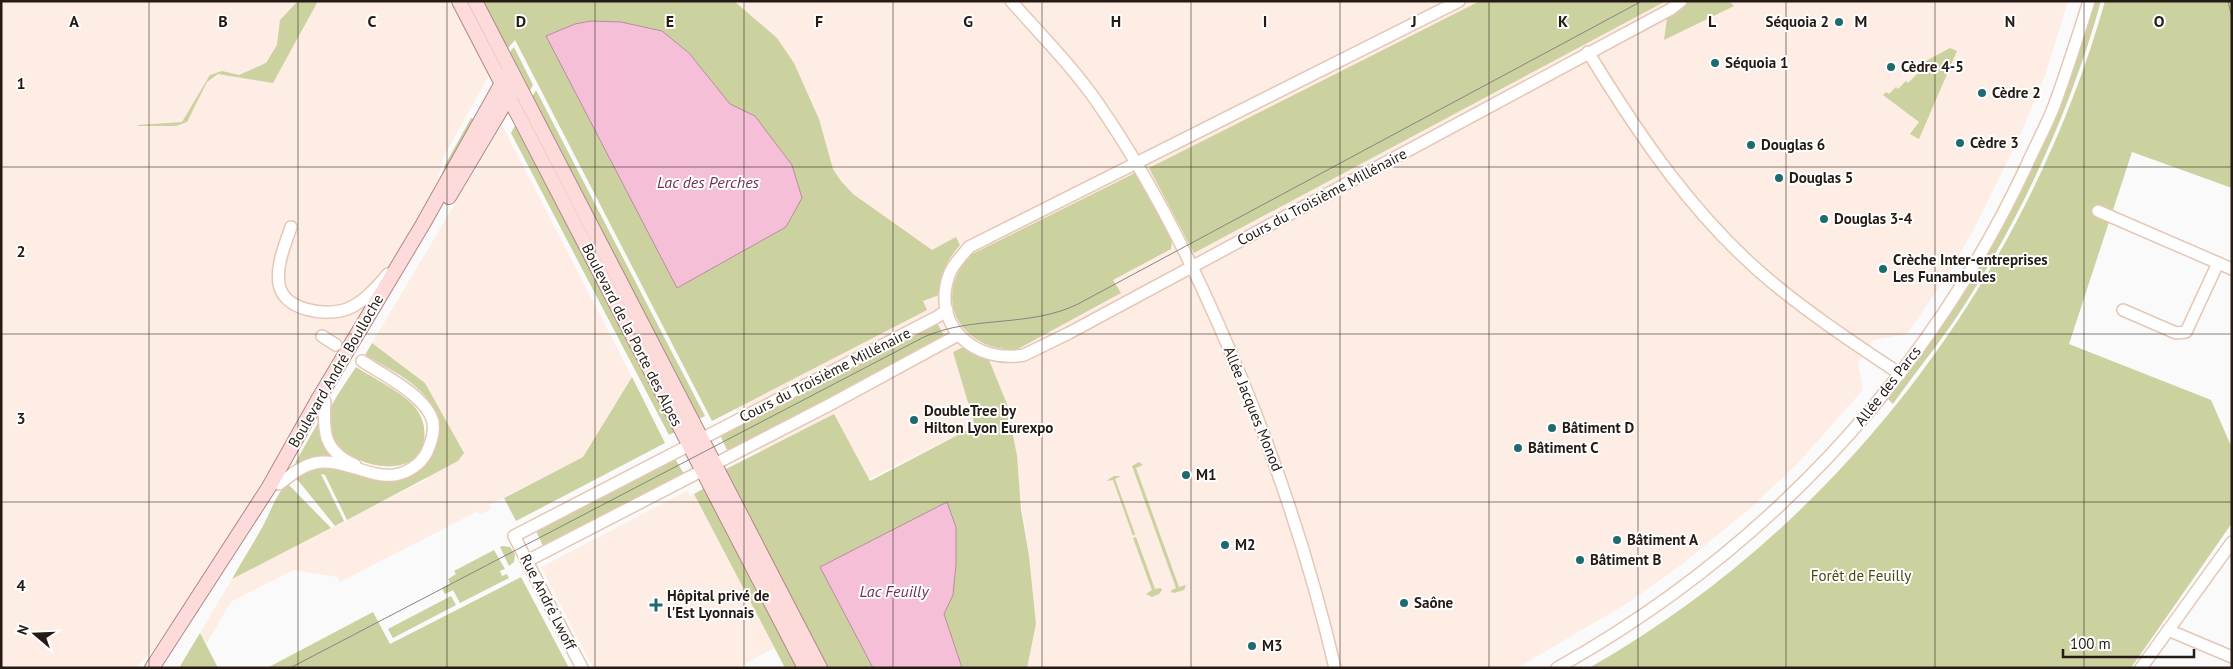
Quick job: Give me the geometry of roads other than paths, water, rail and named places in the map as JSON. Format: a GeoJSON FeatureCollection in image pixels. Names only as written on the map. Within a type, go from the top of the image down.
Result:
{"type":"FeatureCollection","features":[{"type":"Feature","properties":{"kind":"main road","name":"Boulevard de la Porte des Alpes"},"geometry":{"type":"LineString","coordinates":[[460,1],[502,83],[709,467],[820,668]]}},
{"type":"Feature","properties":{"kind":"main road","name":"Boulevard de la Porte des Alpes"},"geometry":{"type":"LineString","coordinates":[[475,1],[696,442]]}},
{"type":"Feature","properties":{"kind":"main road","name":"Boulevard André Boulloche"},"geometry":{"type":"LineString","coordinates":[[152,668],[269,487],[319,398],[424,224],[510,69]]}},
{"type":"Feature","properties":{"kind":"main road","name":"Boulevard André Boulloche"},"geometry":{"type":"LineString","coordinates":[[164,668],[279,484],[325,402],[517,82]]}},
{"type":"Feature","properties":{"kind":"main road","name":"Boulevard de la Porte des Alpes"},"geometry":{"type":"LineString","coordinates":[[709,467],[805,668]]}},
{"type":"Feature","properties":{"kind":"street","name":"Allée Jacques Monod"},"geometry":{"type":"LineString","coordinates":[[1011,1],[1097,101],[1137,162],[1192,266],[1241,376],[1277,468],[1305,552],[1335,668]]}},
{"type":"Feature","properties":{"kind":"street","name":"Cours du Troisième Millénaire"},"geometry":{"type":"LineString","coordinates":[[1459,1],[969,247],[955,264],[949,275],[945,293],[946,310],[958,335],[984,353],[1000,357],[1024,355],[1069,333],[1671,9],[1681,1]]}},
{"type":"Feature","properties":{"kind":"street","name":"Allée des Parcs"},"geometry":{"type":"LineString","coordinates":[[1558,668],[1608,639],[1642,616],[1706,569],[1756,528],[1806,481],[1845,440],[1900,374],[1964,283],[2006,209],[2054,108],[2088,1]]}},
{"type":"Feature","properties":{"kind":"street"},"geometry":{"type":"LineString","coordinates":[[1588,52],[1663,168],[1704,217],[1772,283],[1821,322],[1900,374]]}},
{"type":"Feature","properties":{"kind":"street"},"geometry":{"type":"LineString","coordinates":[[2098,211],[2232,269]]}},
{"type":"Feature","properties":{"kind":"street"},"geometry":{"type":"LineString","coordinates":[[290,227],[278,270],[279,286],[284,298],[299,308],[325,311],[346,309],[364,299],[381,282],[424,224]]}},
{"type":"Feature","properties":{"kind":"street"},"geometry":{"type":"LineString","coordinates":[[2122,310],[2176,333],[2186,332],[2218,262]]}},
{"type":"Feature","properties":{"kind":"street","name":"Cours du Troisième Millénaire"},"geometry":{"type":"LineString","coordinates":[[514,536],[920,326],[946,310]]}},
{"type":"Feature","properties":{"kind":"street","name":"Cours du Troisième Millénaire"},"geometry":{"type":"LineString","coordinates":[[527,561],[958,335]]}},
{"type":"Feature","properties":{"kind":"street"},"geometry":{"type":"LineString","coordinates":[[322,336],[336,345]]}},
{"type":"Feature","properties":{"kind":"street"},"geometry":{"type":"LineString","coordinates":[[279,484],[301,468],[316,462],[382,475],[394,475],[415,467],[425,456],[432,442],[433,423],[425,406],[362,361]]}},
{"type":"Feature","properties":{"kind":"street"},"geometry":{"type":"LineString","coordinates":[[325,402],[323,426],[328,443],[340,457],[366,471]]}},
{"type":"Feature","properties":{"kind":"street","name":"Rue André Lwoff"},"geometry":{"type":"LineString","coordinates":[[514,536],[582,668]]}},
{"type":"Feature","properties":{"kind":"street"},"geometry":{"type":"LineString","coordinates":[[2141,668],[2232,542]]}},
{"type":"Feature","properties":{"kind":"street"},"geometry":{"type":"LineString","coordinates":[[2168,630],[2232,657]]}},
{"type":"Feature","properties":{"kind":"water","name":"Lac des Perches"},"geometry":{"type":"Polygon","coordinates":[[[591,21],[621,22],[662,31],[689,53],[730,104],[755,116],[792,165],[802,198],[786,227],[677,288],[546,36],[575,24],[591,21]]]}},
{"type":"Feature","properties":{"kind":"water","name":"Lac Feuilly"},"geometry":{"type":"Polygon","coordinates":[[[947,502],[956,527],[956,564],[953,595],[944,614],[962,668],[873,668],[820,567],[947,502]]]}},
{"type":"Feature","properties":{"kind":"tram line"},"geometry":{"type":"LineString","coordinates":[[290,668],[924,337],[962,326],[1040,316],[1078,304],[1642,1]]}},
{"type":"Feature","properties":{"kind":"tram line"},"geometry":{"type":"LineString","coordinates":[[2228,1],[2232,18]]}},
{"type":"Feature","properties":{"kind":"place","name":"Séquoia 2"},"geometry":{"type":"Point","coordinates":[1839,22]}},
{"type":"Feature","properties":{"kind":"place","name":"Séquoia 1"},"geometry":{"type":"Point","coordinates":[1715,63]}},
{"type":"Feature","properties":{"kind":"place","name":"Cèdre 4-5"},"geometry":{"type":"Point","coordinates":[1891,67]}},
{"type":"Feature","properties":{"kind":"place","name":"Cèdre 2"},"geometry":{"type":"Point","coordinates":[1982,93]}},
{"type":"Feature","properties":{"kind":"place","name":"Cèdre 3"},"geometry":{"type":"Point","coordinates":[1960,143]}},
{"type":"Feature","properties":{"kind":"place","name":"Douglas 6"},"geometry":{"type":"Point","coordinates":[1751,145]}},
{"type":"Feature","properties":{"kind":"place","name":"Douglas 5"},"geometry":{"type":"Point","coordinates":[1779,178]}},
{"type":"Feature","properties":{"kind":"place","name":"Douglas 3-4"},"geometry":{"type":"Point","coordinates":[1824,219]}},
{"type":"Feature","properties":{"kind":"place","name":"Crèche Inter-entreprises Les Funambules"},"geometry":{"type":"Point","coordinates":[1883,269]}},
{"type":"Feature","properties":{"kind":"place","name":"DoubleTree by Hilton Lyon Eurexpo"},"geometry":{"type":"Point","coordinates":[914,420]}},
{"type":"Feature","properties":{"kind":"place","name":"Bâtiment D"},"geometry":{"type":"Point","coordinates":[1552,428]}},
{"type":"Feature","properties":{"kind":"place","name":"Bâtiment C"},"geometry":{"type":"Point","coordinates":[1518,448]}},
{"type":"Feature","properties":{"kind":"place","name":"M1"},"geometry":{"type":"Point","coordinates":[1186,475]}},
{"type":"Feature","properties":{"kind":"place","name":"Bâtiment A"},"geometry":{"type":"Point","coordinates":[1617,540]}},
{"type":"Feature","properties":{"kind":"place","name":"M2"},"geometry":{"type":"Point","coordinates":[1225,545]}},
{"type":"Feature","properties":{"kind":"place","name":"Bâtiment B"},"geometry":{"type":"Point","coordinates":[1580,560]}},
{"type":"Feature","properties":{"kind":"place","name":"Saône"},"geometry":{"type":"Point","coordinates":[1404,603]}},
{"type":"Feature","properties":{"kind":"place","name":"Hôpital privé de l'Est Lyonnais"},"geometry":{"type":"Point","coordinates":[656,605]}},
{"type":"Feature","properties":{"kind":"place","name":"M3"},"geometry":{"type":"Point","coordinates":[1252,646]}},
{"type":"Feature","properties":{"kind":"park label","name":"Forêt de Feuilly"},"geometry":{"type":"Point","coordinates":[1861,576]}}]}
